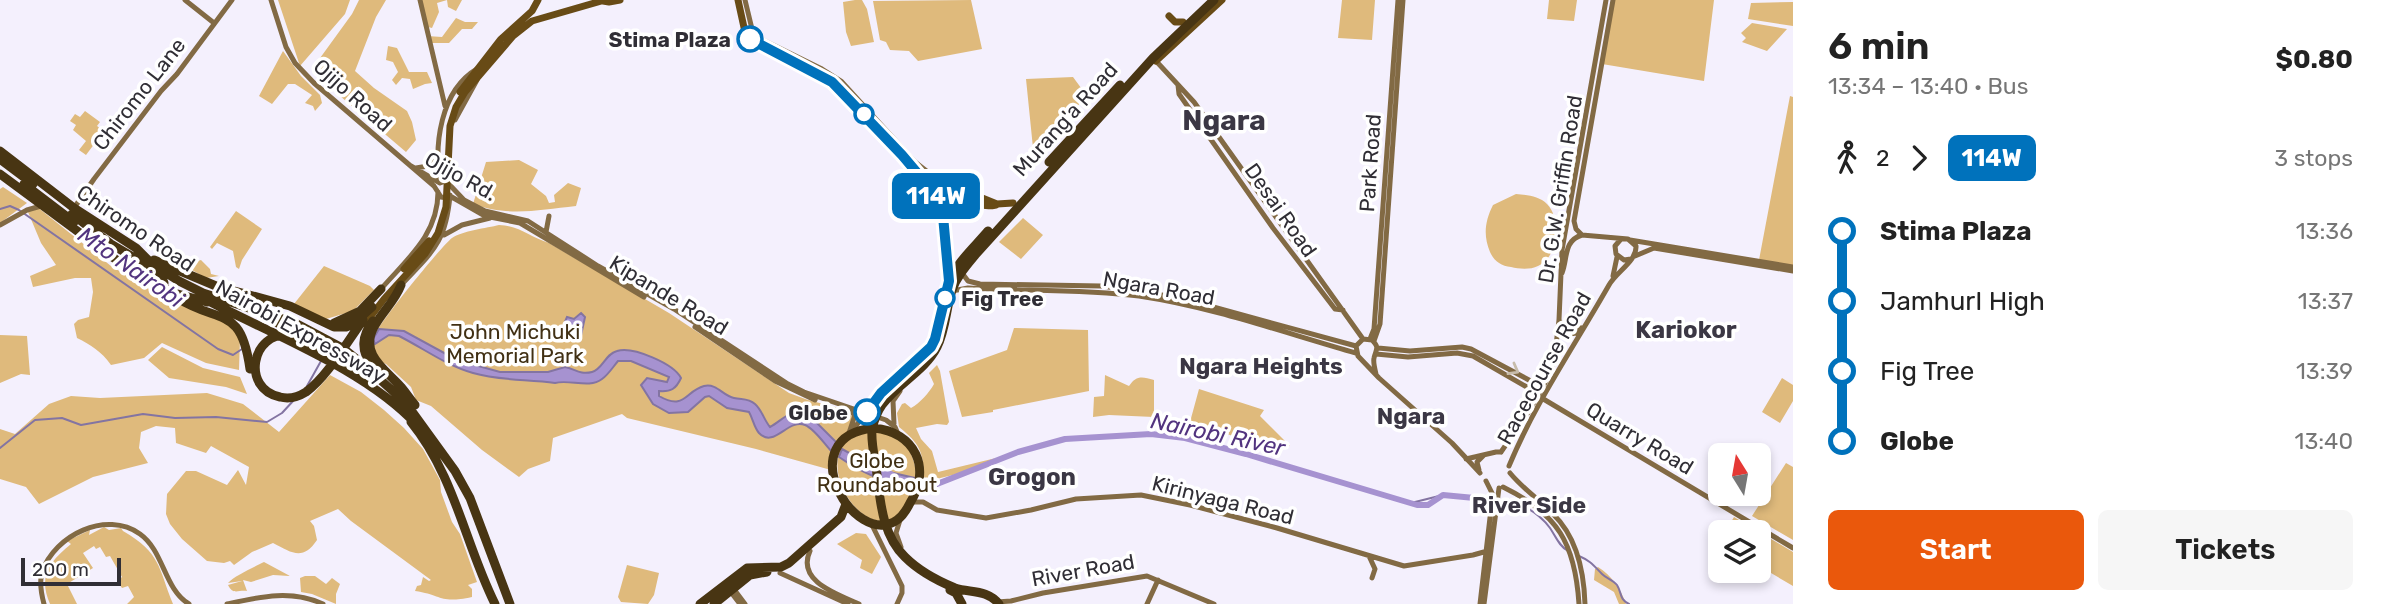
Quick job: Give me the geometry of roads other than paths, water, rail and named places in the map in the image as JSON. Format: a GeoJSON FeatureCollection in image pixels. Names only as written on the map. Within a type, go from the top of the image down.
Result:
{"type":"FeatureCollection","features":[{"type":"Feature","properties":{"kind":"highway","name":"Murang'a Road"},"geometry":{"type":"LineString","coordinates":[[920,366],[938,331],[950,286],[966,255],[1098,108],[1206,0]]}},
{"type":"Feature","properties":{"kind":"highway","name":"Murang'a Road"},"geometry":{"type":"LineString","coordinates":[[956,589],[905,560],[895,545],[885,523],[872,432],[876,417],[883,404],[938,345],[949,302],[950,286],[1041,179],[1120,93],[1214,0]]}},
{"type":"Feature","properties":{"kind":"highway","name":"Chiromo Road"},"geometry":{"type":"LineString","coordinates":[[0,151],[74,208],[136,248],[152,264],[203,293],[295,323],[340,347],[410,403]]}},
{"type":"Feature","properties":{"kind":"highway","name":"Nairobi Expressway"},"geometry":{"type":"LineString","coordinates":[[0,159],[111,244],[168,279],[368,383],[400,408],[424,433],[446,464],[464,498],[508,604]]}},
{"type":"Feature","properties":{"kind":"highway","name":"Nairobi Expressway"},"geometry":{"type":"LineString","coordinates":[[0,166],[138,267],[326,365],[366,388],[397,412],[426,443],[446,472],[470,525],[497,604]]}},
{"type":"Feature","properties":{"kind":"highway","name":"Chiromo Road"},"geometry":{"type":"LineString","coordinates":[[0,173],[126,267],[162,287],[174,293],[269,320],[301,332],[328,347],[381,389],[416,428],[432,456]]}},
{"type":"Feature","properties":{"kind":"highway"},"geometry":{"type":"LineString","coordinates":[[45,193],[133,249],[228,290],[290,306],[340,328],[353,324],[372,307]]}},
{"type":"Feature","properties":{"kind":"highway"},"geometry":{"type":"LineString","coordinates":[[106,230],[134,251],[135,260],[162,278],[162,287]]}},
{"type":"Feature","properties":{"kind":"highway"},"geometry":{"type":"LineString","coordinates":[[174,293],[179,300],[225,319],[239,330],[254,382],[264,395],[276,399],[295,397],[313,386],[401,285]]}},
{"type":"Feature","properties":{"kind":"highway"},"geometry":{"type":"LineString","coordinates":[[334,323],[360,311],[382,289]]}},
{"type":"Feature","properties":{"kind":"highway"},"geometry":{"type":"LineString","coordinates":[[372,307],[366,328],[369,361],[436,432],[454,466],[480,531],[485,552]]}},
{"type":"Feature","properties":{"kind":"highway"},"geometry":{"type":"LineString","coordinates":[[295,323],[315,323]]}},
{"type":"Feature","properties":{"kind":"highway"},"geometry":{"type":"LineString","coordinates":[[276,399],[259,383],[255,373],[255,361],[263,344],[280,335],[300,338],[317,346],[368,379]]}},
{"type":"Feature","properties":{"kind":"highway"},"geometry":{"type":"LineString","coordinates":[[410,403],[447,457],[470,498],[508,604]]}},
{"type":"Feature","properties":{"kind":"highway"},"geometry":{"type":"LineString","coordinates":[[874,428],[896,431],[915,451],[920,476],[911,502],[901,517],[890,523],[871,523],[846,504],[833,477],[835,454],[845,438],[874,428]]}},
{"type":"Feature","properties":{"kind":"highway"},"geometry":{"type":"LineString","coordinates":[[432,456],[456,501],[486,587],[497,604]]}},
{"type":"Feature","properties":{"kind":"highway"},"geometry":{"type":"LineString","coordinates":[[432,456],[488,604]]}},
{"type":"Feature","properties":{"kind":"highway"},"geometry":{"type":"LineString","coordinates":[[700,604],[747,568],[789,563],[841,517],[846,504]]}},
{"type":"Feature","properties":{"kind":"highway"},"geometry":{"type":"LineString","coordinates":[[714,604],[756,573],[780,572],[792,568],[846,520],[862,517]]}},
{"type":"Feature","properties":{"kind":"highway"},"geometry":{"type":"LineString","coordinates":[[962,604],[956,589],[974,590],[998,603]]}},
{"type":"Feature","properties":{"kind":"main road"},"geometry":{"type":"LineString","coordinates":[[186,0],[214,23]]}},
{"type":"Feature","properties":{"kind":"main road","name":"Chiromo Lane"},"geometry":{"type":"LineString","coordinates":[[74,208],[232,0]]}},
{"type":"Feature","properties":{"kind":"main road","name":"Ojijo Road"},"geometry":{"type":"LineString","coordinates":[[271,0],[286,47],[295,64],[414,167]]}},
{"type":"Feature","properties":{"kind":"main road"},"geometry":{"type":"LineString","coordinates":[[420,0],[446,108]]}},
{"type":"Feature","properties":{"kind":"main road"},"geometry":{"type":"LineString","coordinates":[[366,328],[442,225],[446,207],[450,126],[463,91],[507,32],[532,11],[538,0]]}},
{"type":"Feature","properties":{"kind":"main road"},"geometry":{"type":"LineString","coordinates":[[382,289],[427,236],[438,207],[438,159],[446,108],[467,75],[477,73],[513,36],[532,21],[603,0],[620,0]]}},
{"type":"Feature","properties":{"kind":"main road"},"geometry":{"type":"LineString","coordinates":[[738,0],[745,32],[750,39],[832,82],[929,185],[946,199],[988,206],[1013,203]]}},
{"type":"Feature","properties":{"kind":"main road"},"geometry":{"type":"LineString","coordinates":[[745,0],[752,29],[757,37],[841,81],[915,162],[938,180],[997,204]]}},
{"type":"Feature","properties":{"kind":"main road"},"geometry":{"type":"LineString","coordinates":[[1156,61],[1222,0]]}},
{"type":"Feature","properties":{"kind":"main road","name":"Park Road"},"geometry":{"type":"LineString","coordinates":[[1369,340],[1377,329],[1400,0]]}},
{"type":"Feature","properties":{"kind":"main road","name":"Dr. G.W. Griffin Road"},"geometry":{"type":"LineString","coordinates":[[1501,452],[1540,396],[1554,362],[1563,250],[1606,0]]}},
{"type":"Feature","properties":{"kind":"main road","name":"Dr. G.W. Griffin Road"},"geometry":{"type":"LineString","coordinates":[[1582,235],[1576,229],[1574,221],[1613,0]]}},
{"type":"Feature","properties":{"kind":"main road"},"geometry":{"type":"LineString","coordinates":[[1169,16],[1173,21],[1183,22]]}},
{"type":"Feature","properties":{"kind":"main road","name":"Desai Road"},"geometry":{"type":"LineString","coordinates":[[1156,61],[1194,102],[1285,232],[1343,310],[1369,340],[1376,353]]}},
{"type":"Feature","properties":{"kind":"main road"},"geometry":{"type":"LineString","coordinates":[[443,236],[451,187],[453,127],[463,103],[477,83],[477,73]]}},
{"type":"Feature","properties":{"kind":"main road","name":"Desai Road"},"geometry":{"type":"LineString","coordinates":[[1178,85],[1179,94],[1279,236],[1335,309],[1343,310]]}},
{"type":"Feature","properties":{"kind":"main road"},"geometry":{"type":"LineString","coordinates":[[442,90],[452,96]]}},
{"type":"Feature","properties":{"kind":"main road"},"geometry":{"type":"LineString","coordinates":[[414,167],[428,166],[438,159]]}},
{"type":"Feature","properties":{"kind":"main road","name":"Ojijo Rd."},"geometry":{"type":"LineString","coordinates":[[414,167],[440,183],[446,181],[456,194],[476,208],[507,215]]}},
{"type":"Feature","properties":{"kind":"main road","name":"Ojijo Rd."},"geometry":{"type":"LineString","coordinates":[[414,167],[434,186],[441,197],[450,196]]}},
{"type":"Feature","properties":{"kind":"main road"},"geometry":{"type":"LineString","coordinates":[[938,180],[946,199],[943,216],[950,286]]}},
{"type":"Feature","properties":{"kind":"main road","name":"Kipande Road"},"geometry":{"type":"LineString","coordinates":[[450,196],[477,213],[511,220],[528,227],[684,319],[789,389],[849,410],[855,415],[855,421],[845,438]]}},
{"type":"Feature","properties":{"kind":"main road"},"geometry":{"type":"LineString","coordinates":[[24,211],[31,198]]}},
{"type":"Feature","properties":{"kind":"main road"},"geometry":{"type":"LineString","coordinates":[[0,225],[24,211],[41,206]]}},
{"type":"Feature","properties":{"kind":"main road","name":"Kipande Road"},"geometry":{"type":"LineString","coordinates":[[507,215],[528,221],[606,271],[674,309],[788,384],[887,420],[896,431]]}},
{"type":"Feature","properties":{"kind":"main road"},"geometry":{"type":"LineString","coordinates":[[546,232],[549,216]]}},
{"type":"Feature","properties":{"kind":"main road"},"geometry":{"type":"LineString","coordinates":[[401,285],[443,236],[462,225],[493,218]]}},
{"type":"Feature","properties":{"kind":"main road"},"geometry":{"type":"LineString","coordinates":[[1279,236],[1285,232]]}},
{"type":"Feature","properties":{"kind":"main road"},"geometry":{"type":"LineString","coordinates":[[1561,276],[1570,241],[1582,235],[1630,240],[1793,269]]}},
{"type":"Feature","properties":{"kind":"main road"},"geometry":{"type":"LineString","coordinates":[[1623,239],[1615,246],[1617,257],[1624,260],[1654,248],[1793,269]]}},
{"type":"Feature","properties":{"kind":"main road"},"geometry":{"type":"LineString","coordinates":[[1612,279],[1632,258],[1636,249],[1630,240]]}},
{"type":"Feature","properties":{"kind":"main road"},"geometry":{"type":"LineString","coordinates":[[372,307],[430,244]]}},
{"type":"Feature","properties":{"kind":"main road","name":"Racecourse Road"},"geometry":{"type":"LineString","coordinates":[[1509,470],[1540,396],[1612,279],[1617,257]]}},
{"type":"Feature","properties":{"kind":"main road"},"geometry":{"type":"LineString","coordinates":[[411,270],[426,258]]}},
{"type":"Feature","properties":{"kind":"main road","name":"Ngara Road"},"geometry":{"type":"LineString","coordinates":[[962,273],[968,281],[980,284],[1101,286],[1144,291],[1199,303],[1356,350]]}},
{"type":"Feature","properties":{"kind":"main road","name":"Ngara Road"},"geometry":{"type":"LineString","coordinates":[[950,286],[1125,295],[1190,306],[1258,322]]}},
{"type":"Feature","properties":{"kind":"main road","name":"Murang'a Road"},"geometry":{"type":"LineString","coordinates":[[896,431],[893,401],[926,369],[940,349],[950,319],[949,302]]}},
{"type":"Feature","properties":{"kind":"main road"},"geometry":{"type":"LineString","coordinates":[[1559,320],[1570,334],[1576,333],[1586,324]]}},
{"type":"Feature","properties":{"kind":"main road"},"geometry":{"type":"LineString","coordinates":[[1369,340],[1356,350],[1376,374],[1452,443],[1486,481],[1495,488],[1501,488],[1536,506],[1553,521],[1574,554],[1585,604]]}},
{"type":"Feature","properties":{"kind":"main road","name":"Murang'a Road"},"geometry":{"type":"LineString","coordinates":[[845,438],[881,393],[931,347]]}},
{"type":"Feature","properties":{"kind":"main road"},"geometry":{"type":"LineString","coordinates":[[1363,360],[1376,353],[1462,347],[1471,349],[1542,387]]}},
{"type":"Feature","properties":{"kind":"main road"},"geometry":{"type":"LineString","coordinates":[[1376,353],[1376,374]]}},
{"type":"Feature","properties":{"kind":"main road","name":"Quarry Road"},"geometry":{"type":"LineString","coordinates":[[1376,353],[1408,357],[1457,353],[1473,356],[1793,548]]}},
{"type":"Feature","properties":{"kind":"main road"},"geometry":{"type":"LineString","coordinates":[[857,409],[872,405]]}},
{"type":"Feature","properties":{"kind":"main road"},"geometry":{"type":"LineString","coordinates":[[1466,459],[1501,452],[1509,470],[1509,480],[1501,488],[1488,550]]}},
{"type":"Feature","properties":{"kind":"main road"},"geometry":{"type":"LineString","coordinates":[[1480,473],[1478,462],[1484,455]]}},
{"type":"Feature","properties":{"kind":"main road"},"geometry":{"type":"LineString","coordinates":[[1509,470],[1525,491],[1556,516],[1572,540],[1579,604]]}},
{"type":"Feature","properties":{"kind":"main road"},"geometry":{"type":"LineString","coordinates":[[1482,604],[1492,497],[1486,481]]}},
{"type":"Feature","properties":{"kind":"main road"},"geometry":{"type":"LineString","coordinates":[[917,489],[923,502]]}},
{"type":"Feature","properties":{"kind":"main road","name":"Kirinyaga Road"},"geometry":{"type":"LineString","coordinates":[[911,502],[923,502],[937,510],[986,517],[1076,499],[1141,495],[1276,528],[1404,566],[1474,555],[1488,550]]}},
{"type":"Feature","properties":{"kind":"main road"},"geometry":{"type":"LineString","coordinates":[[901,517],[897,539],[908,556],[956,589]]}},
{"type":"Feature","properties":{"kind":"main road"},"geometry":{"type":"LineString","coordinates":[[871,523],[902,586],[897,604]]}},
{"type":"Feature","properties":{"kind":"main road"},"geometry":{"type":"LineString","coordinates":[[44,604],[41,578],[47,561],[55,551],[75,534],[96,526],[117,524],[135,531],[148,541],[156,551],[177,593],[189,604]]}},
{"type":"Feature","properties":{"kind":"main road"},"geometry":{"type":"LineString","coordinates":[[810,551],[806,562],[809,576],[827,589],[859,604]]}},
{"type":"Feature","properties":{"kind":"main road"},"geometry":{"type":"LineString","coordinates":[[1369,555],[1374,561],[1372,578]]}},
{"type":"Feature","properties":{"kind":"main road"},"geometry":{"type":"LineString","coordinates":[[1474,555],[1487,559]]}},
{"type":"Feature","properties":{"kind":"main road"},"geometry":{"type":"LineString","coordinates":[[780,572],[848,604]]}},
{"type":"Feature","properties":{"kind":"main road"},"geometry":{"type":"LineString","coordinates":[[804,583],[804,576],[809,576]]}},
{"type":"Feature","properties":{"kind":"main road","name":"River Road"},"geometry":{"type":"LineString","coordinates":[[998,603],[1147,576],[1213,604]]}},
{"type":"Feature","properties":{"kind":"main road"},"geometry":{"type":"LineString","coordinates":[[1149,604],[1159,581]]}},
{"type":"Feature","properties":{"kind":"main road"},"geometry":{"type":"LineString","coordinates":[[732,589],[742,604]]}},
{"type":"Feature","properties":{"kind":"main road"},"geometry":{"type":"LineString","coordinates":[[227,604],[284,594],[305,597],[323,604]]}},
{"type":"Feature","properties":{"kind":"waterway","name":"Mto Nairobi"},"geometry":{"type":"LineString","coordinates":[[0,209],[10,206],[19,210],[218,349],[233,355],[242,349]]}},
{"type":"Feature","properties":{"kind":"waterway"},"geometry":{"type":"LineString","coordinates":[[307,386],[321,361]]}},
{"type":"Feature","properties":{"kind":"waterway"},"geometry":{"type":"LineString","coordinates":[[0,448],[35,420],[62,418],[81,425],[143,414],[267,422],[282,413],[294,400]]}},
{"type":"Feature","properties":{"kind":"waterway","name":"Nairobi River"},"geometry":{"type":"LineString","coordinates":[[915,483],[937,484],[1018,452],[1065,439],[1151,434],[1185,438],[1246,454],[1417,505],[1428,505],[1443,495],[1485,499]]}},
{"type":"Feature","properties":{"kind":"waterway","name":"Nairobi River"},"geometry":{"type":"LineString","coordinates":[[873,467],[885,470],[895,477]]}},
{"type":"Feature","properties":{"kind":"waterway"},"geometry":{"type":"LineString","coordinates":[[1411,503],[1443,495]]}},
{"type":"Feature","properties":{"kind":"waterway","name":"Nairobi River"},"geometry":{"type":"LineString","coordinates":[[1507,499],[1541,518],[1568,551]]}},
{"type":"Feature","properties":{"kind":"waterway","name":"Nairobi River"},"geometry":{"type":"LineString","coordinates":[[1579,556],[1615,583],[1622,598],[1629,604]]}},
{"type":"Feature","properties":{"kind":"place","name":"Stima Plaza"},"geometry":{"type":"Point","coordinates":[750,39]}},
{"type":"Feature","properties":{"kind":"place","name":"Fig Tree"},"geometry":{"type":"Point","coordinates":[945,298]}},
{"type":"Feature","properties":{"kind":"place","name":"Globe"},"geometry":{"type":"Point","coordinates":[867,412]}},
{"type":"Feature","properties":{"kind":"district","name":"Ngara"},"geometry":{"type":"Point","coordinates":[1224,120]}},
{"type":"Feature","properties":{"kind":"district","name":"Kariokor"},"geometry":{"type":"Point","coordinates":[1686,330]}},
{"type":"Feature","properties":{"kind":"district","name":"Ngara Heights"},"geometry":{"type":"Point","coordinates":[1261,366]}},
{"type":"Feature","properties":{"kind":"district","name":"Ngara"},"geometry":{"type":"Point","coordinates":[1411,416]}},
{"type":"Feature","properties":{"kind":"district","name":"Grogon"},"geometry":{"type":"Point","coordinates":[1032,477]}},
{"type":"Feature","properties":{"kind":"district","name":"River Side"},"geometry":{"type":"Point","coordinates":[1529,505]}},
{"type":"Feature","properties":{"kind":"park label","name":"John Michuki Memorial Park"},"geometry":{"type":"Point","coordinates":[515,343]}},
{"type":"Feature","properties":{"kind":"park label","name":"Globe Roundabout"},"geometry":{"type":"Point","coordinates":[877,472]}}]}
